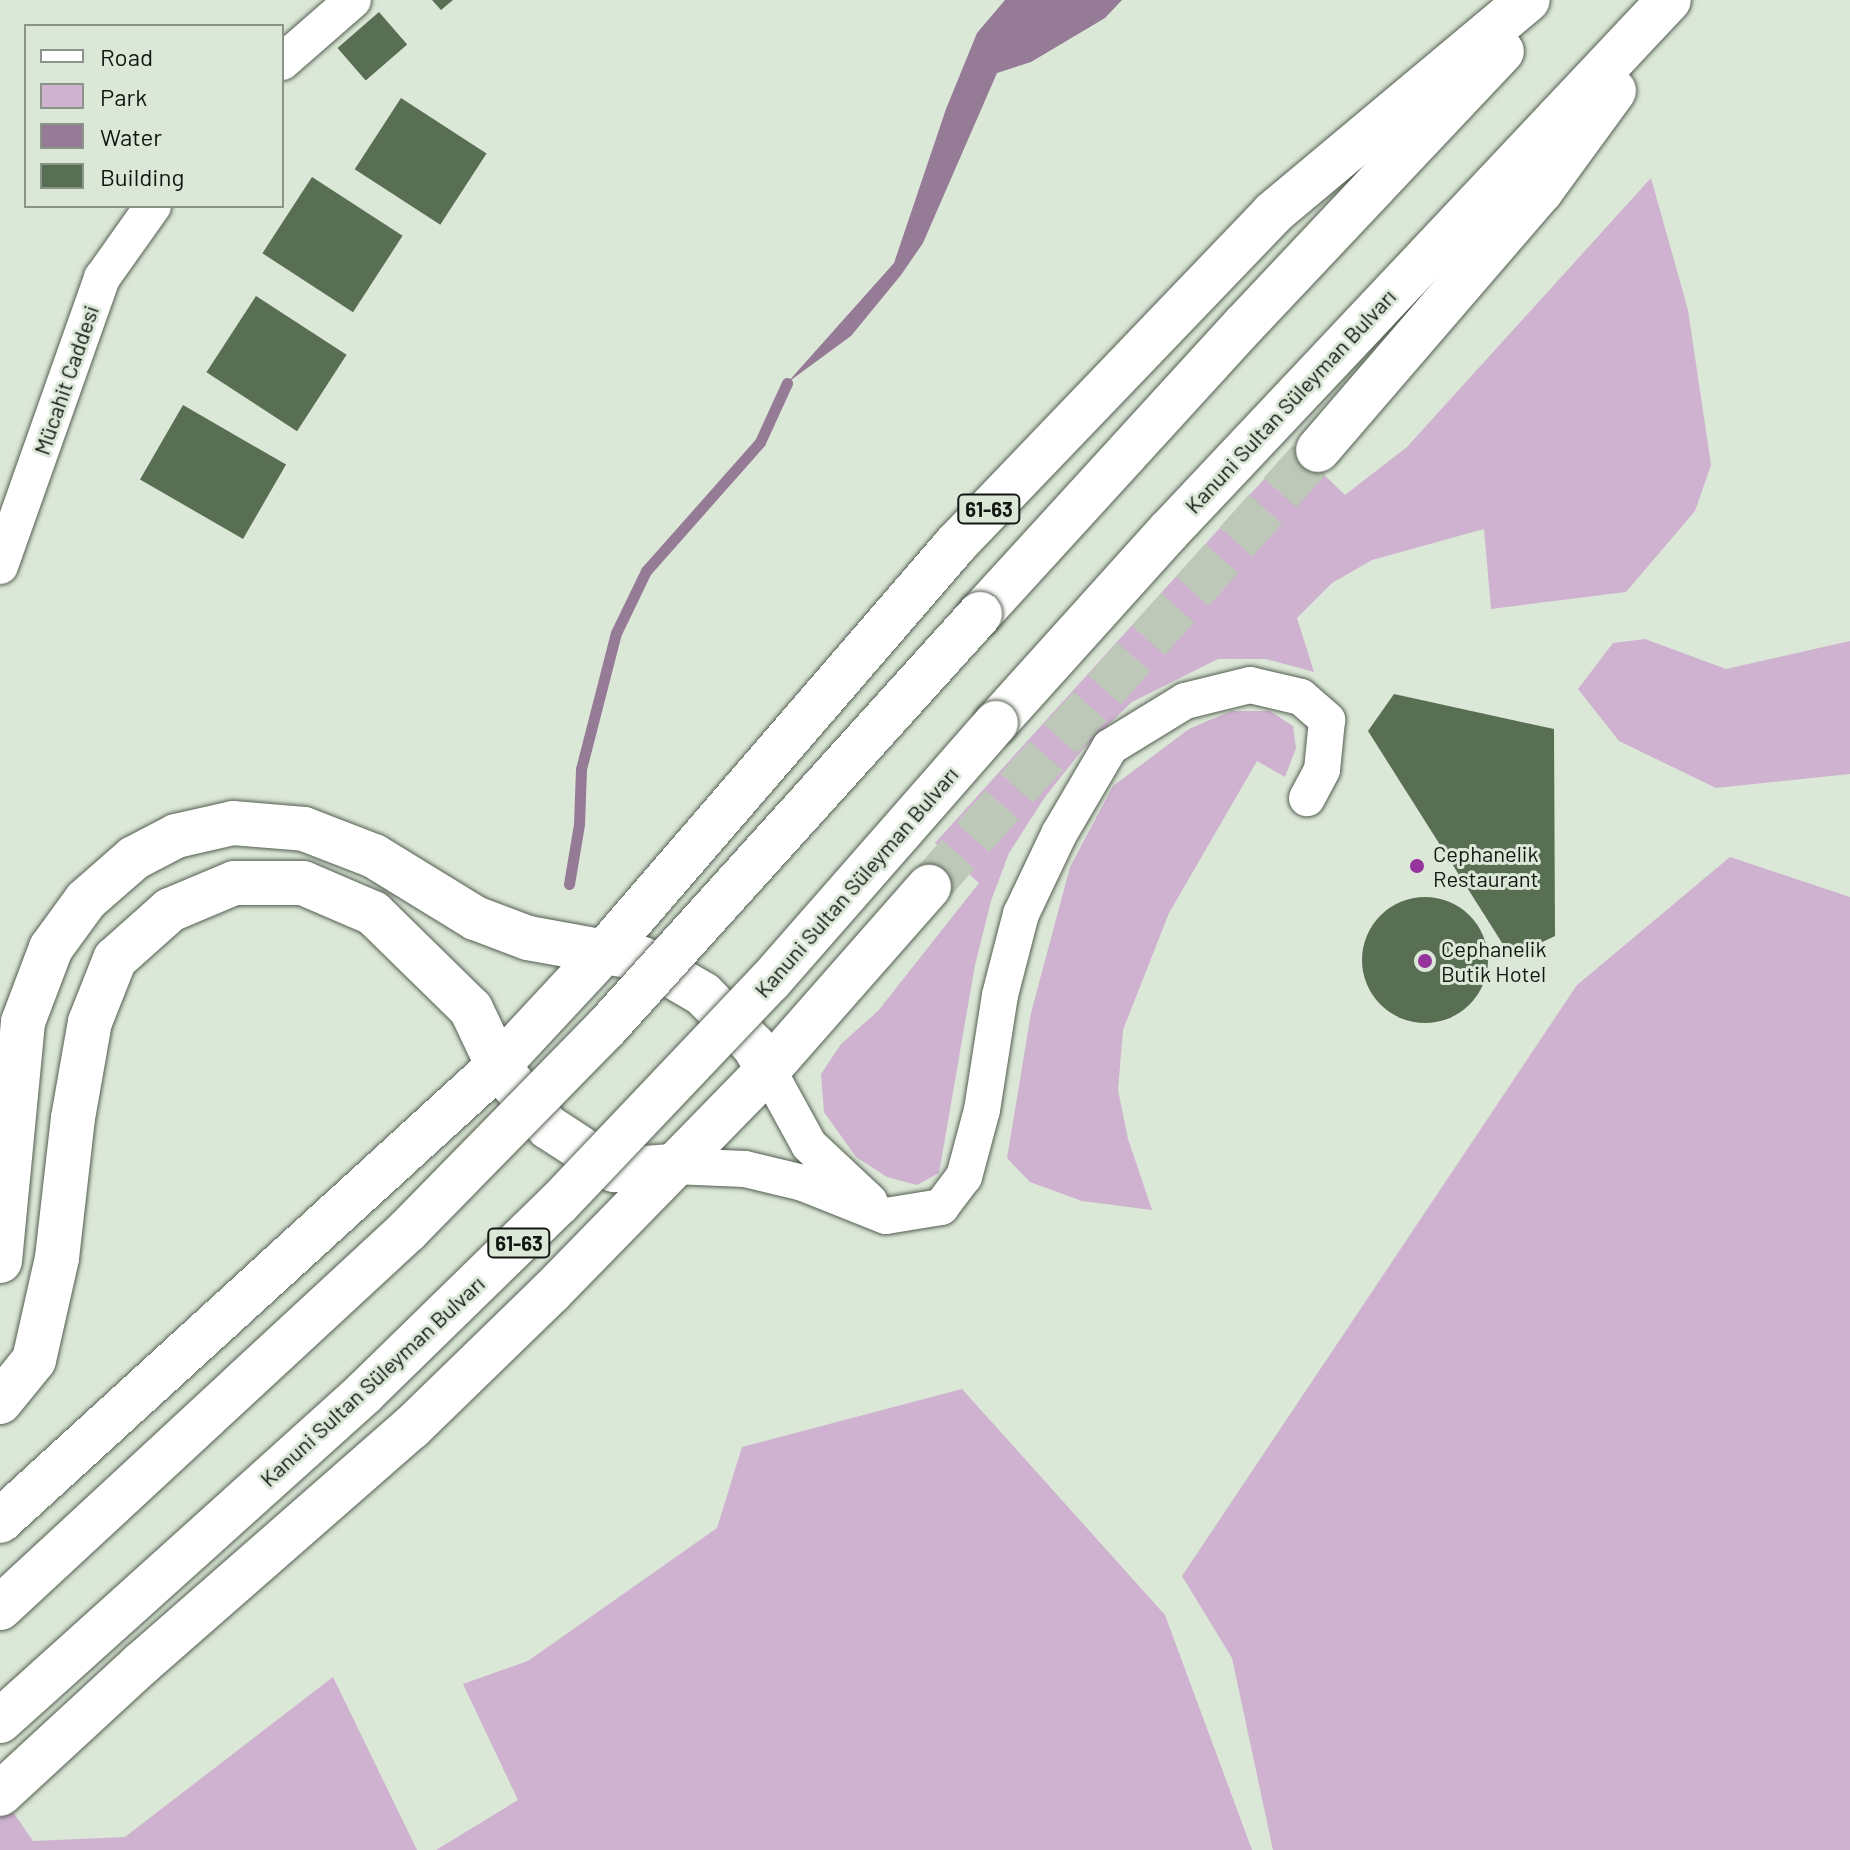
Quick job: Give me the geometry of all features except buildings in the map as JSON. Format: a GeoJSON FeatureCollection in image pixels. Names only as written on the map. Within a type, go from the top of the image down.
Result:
{"type":"FeatureCollection","features":[{"type":"Feature","properties":{"kind":"main road","name":"61-63"},"geometry":{"type":"LineString","coordinates":[[0,1521],[498,1066],[604,952],[956,544],[1273,213],[1528,0]]}},
{"type":"Feature","properties":{"kind":"main road","name":"61-63"},"geometry":{"type":"LineString","coordinates":[[0,1608],[407,1231],[606,1028],[1244,325],[1551,0]]}},
{"type":"Feature","properties":{"kind":"main road","name":"Kanuni Sultan Süleyman Bulvarı"},"geometry":{"type":"LineString","coordinates":[[0,1721],[364,1393],[559,1203],[770,981],[1169,531],[1669,0]]}},
{"type":"Feature","properties":{"kind":"main road"},"geometry":{"type":"LineString","coordinates":[[1318,450],[1541,191],[1682,0]]}},
{"type":"Feature","properties":{"kind":"main road"},"geometry":{"type":"LineString","coordinates":[[0,1261],[23,1022],[51,948],[86,900],[134,858],[176,836],[233,823],[304,829],[374,856],[475,918],[528,938],[643,959],[703,994],[754,1046],[768,1070]]}},
{"type":"Feature","properties":{"kind":"main road"},"geometry":{"type":"LineString","coordinates":[[0,1402],[34,1360],[57,1258],[73,1118],[90,1022],[115,959],[170,910],[234,883],[303,883],[373,913],[471,1009],[498,1066],[548,1127],[614,1170],[673,1166]]}},
{"type":"Feature","properties":{"kind":"main road","name":"61-63"},"geometry":{"type":"LineString","coordinates":[[0,1794],[141,1664],[411,1428],[551,1292],[768,1070],[929,887]]}},
{"type":"Feature","properties":{"kind":"street"},"geometry":{"type":"LineString","coordinates":[[284,60],[353,0]]}},
{"type":"Feature","properties":{"kind":"street","name":"Mücahit Caddesi"},"geometry":{"type":"LineString","coordinates":[[0,566],[102,278],[152,208]]}},
{"type":"Feature","properties":{"kind":"street"},"geometry":{"type":"LineString","coordinates":[[673,1166],[745,1169],[803,1183],[886,1216],[941,1207],[964,1177],[982,1110],[1000,995],[1021,914],[1059,834],[1110,747],[1185,701],[1250,685],[1301,697],[1327,720],[1322,770],[1307,798]]}},
{"type":"Feature","properties":{"kind":"street"},"geometry":{"type":"LineString","coordinates":[[768,1070],[809,1145],[886,1216]]}},
{"type":"Feature","properties":{"kind":"green space"},"geometry":{"type":"Polygon","coordinates":[[[1651,178],[1688,310],[1711,465],[1695,511],[1626,592],[1491,609],[1484,529],[1372,560],[1332,583],[1297,618],[1314,672],[1266,659],[1218,659],[1132,702],[1083,749],[1045,797],[1009,853],[991,901],[975,965],[939,1173],[917,1185],[887,1177],[856,1157],[824,1112],[821,1074],[841,1044],[878,1011],[979,883],[935,843],[1294,446],[1345,495],[1407,447],[1651,178]]]}},
{"type":"Feature","properties":{"kind":"green space"},"geometry":{"type":"Polygon","coordinates":[[[1645,639],[1726,669],[1850,641],[1850,774],[1716,788],[1619,741],[1578,689],[1613,643],[1645,639]]]}},
{"type":"Feature","properties":{"kind":"green space"},"geometry":{"type":"Polygon","coordinates":[[[1231,711],[1270,711],[1293,726],[1296,748],[1285,777],[1257,761],[1169,913],[1123,1030],[1118,1090],[1128,1139],[1152,1210],[1082,1201],[1030,1182],[1007,1158],[1031,1013],[1070,867],[1113,786],[1189,729],[1231,711]]]}},
{"type":"Feature","properties":{"kind":"green space"},"geometry":{"type":"Polygon","coordinates":[[[1730,857],[1850,897],[1850,1850],[1273,1850],[1232,1658],[1182,1576],[1577,985],[1730,857]]]}},
{"type":"Feature","properties":{"kind":"green space"},"geometry":{"type":"Polygon","coordinates":[[[962,1389],[1165,1615],[1252,1850],[436,1850],[518,1800],[463,1684],[528,1661],[717,1528],[742,1447],[962,1389]]]}},
{"type":"Feature","properties":{"kind":"green space"},"geometry":{"type":"Polygon","coordinates":[[[333,1677],[417,1850],[0,1850],[0,1793],[33,1841],[125,1837],[333,1677]]]}},
{"type":"Feature","properties":{"kind":"water"},"geometry":{"type":"Polygon","coordinates":[[[1005,0],[1122,0],[1105,18],[1031,62],[997,73],[923,243],[851,336],[787,383],[894,263],[946,109],[977,33],[1005,0]]]}},
{"type":"Feature","properties":{"kind":"waterway"},"geometry":{"type":"LineString","coordinates":[[569,884],[579,824],[581,769],[616,633],[646,571],[760,442],[787,383]]}},
{"type":"Feature","properties":{"kind":"tunnel"},"geometry":{"type":"LineString","coordinates":[[929,887],[1318,450]]}},
{"type":"Feature","properties":{"kind":"place","name":"Cephanelik Restaurant"},"geometry":{"type":"Point","coordinates":[1417,866]}},
{"type":"Feature","properties":{"kind":"place","name":"Cephanelik Butik Hotel"},"geometry":{"type":"Point","coordinates":[1425,961]}}]}
